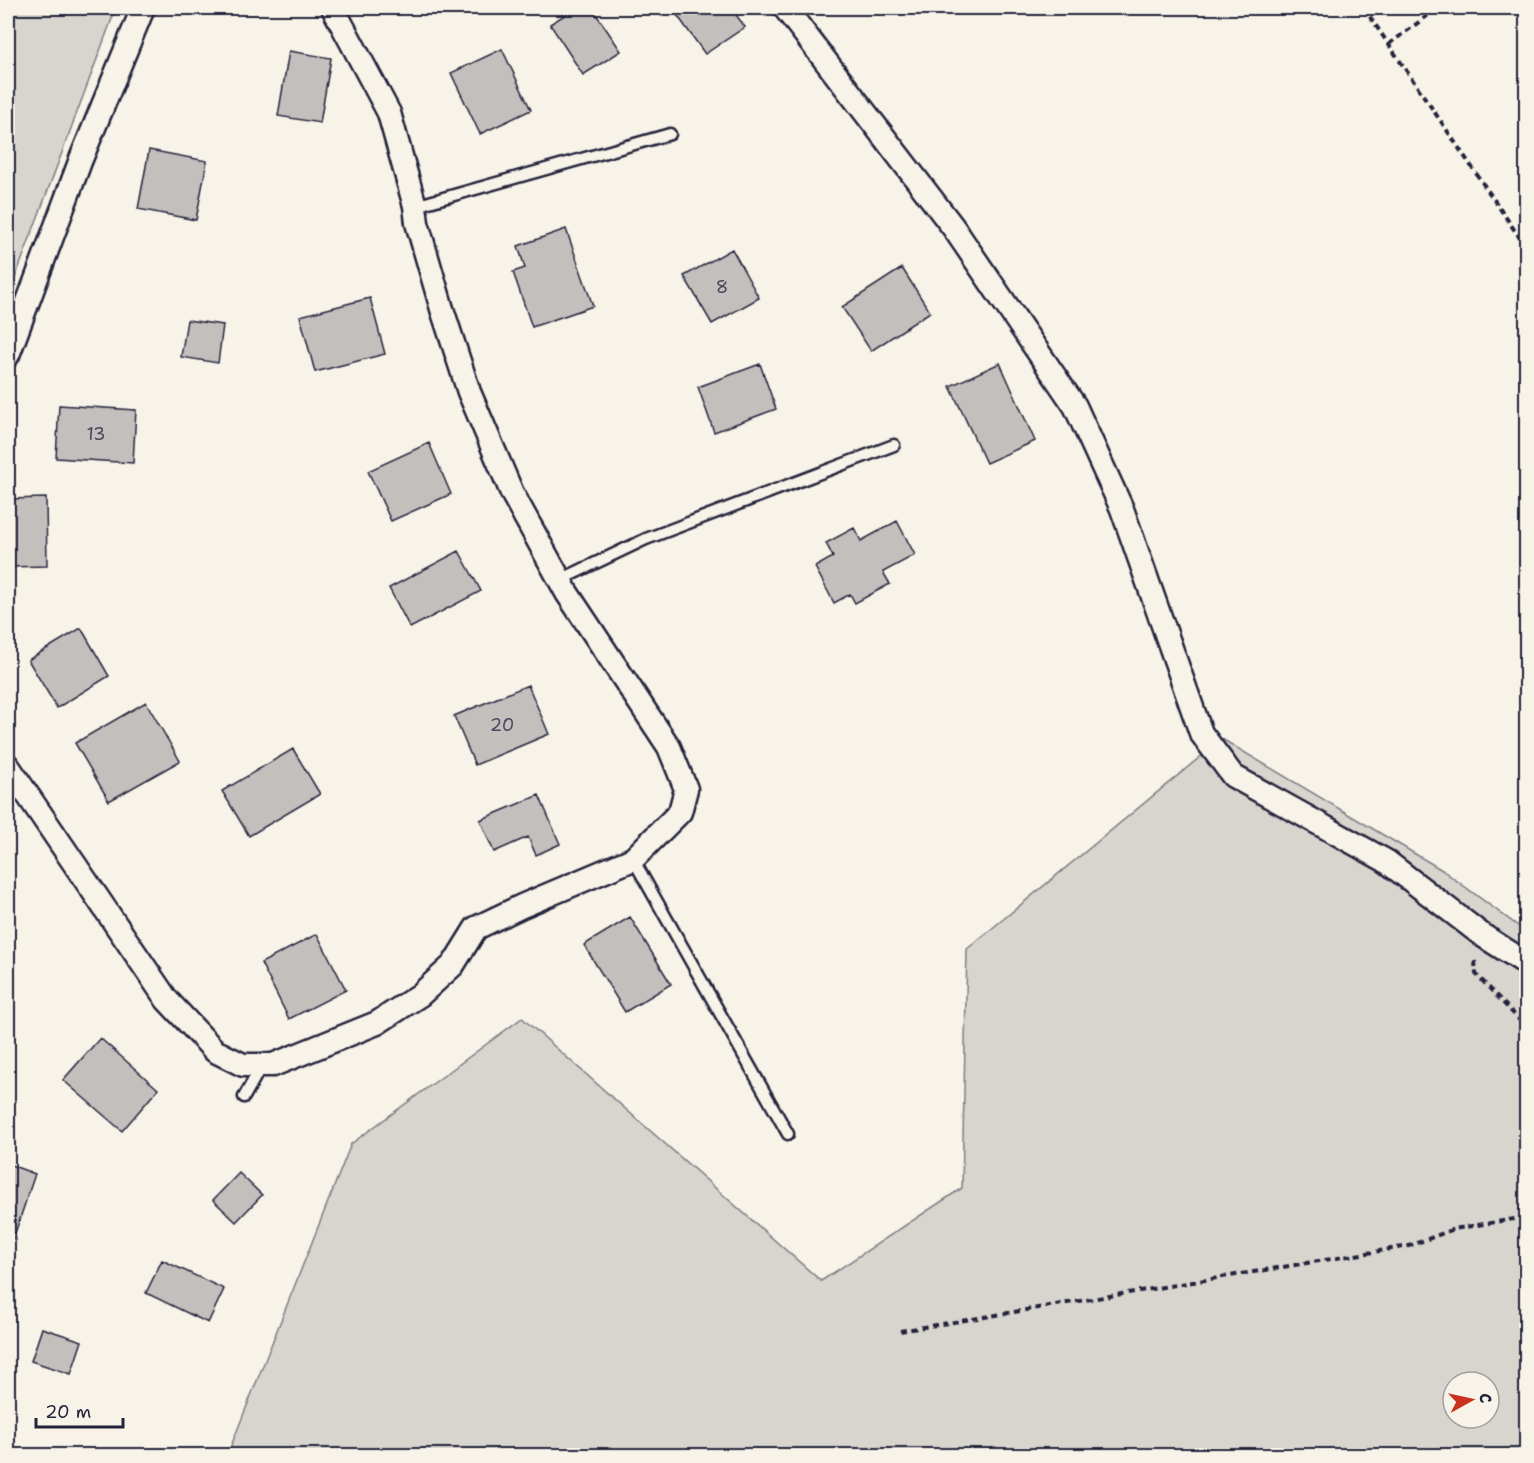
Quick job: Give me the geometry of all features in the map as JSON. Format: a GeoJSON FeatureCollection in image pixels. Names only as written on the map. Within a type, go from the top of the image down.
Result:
{"type":"FeatureCollection","features":[{"type":"Feature","properties":{"kind":"street"},"geometry":{"type":"LineString","coordinates":[[8,355],[81,159],[142,8]]}},
{"type":"Feature","properties":{"kind":"street"},"geometry":{"type":"LineString","coordinates":[[8,766],[166,1000],[215,1051],[243,1065],[273,1065],[377,1023],[420,995],[453,965],[477,928],[522,906],[633,859],[681,812],[686,789],[669,747],[560,580],[512,493],[469,392],[441,309],[389,112],[333,8]]}},
{"type":"Feature","properties":{"kind":"street"},"geometry":{"type":"LineString","coordinates":[[785,8],[953,227],[1075,406],[1122,509],[1201,733],[1233,776],[1386,861],[1482,935],[1527,963]]}},
{"type":"Feature","properties":{"kind":"lane"},"geometry":{"type":"LineString","coordinates":[[415,206],[670,134]]}},
{"type":"Feature","properties":{"kind":"lane"},"geometry":{"type":"LineString","coordinates":[[560,580],[646,539],[894,445]]}},
{"type":"Feature","properties":{"kind":"lane"},"geometry":{"type":"LineString","coordinates":[[633,859],[788,1134]]}},
{"type":"Feature","properties":{"kind":"lane"},"geometry":{"type":"LineString","coordinates":[[244,1097],[262,1065]]}},
{"type":"Feature","properties":{"kind":"path"},"geometry":{"type":"LineString","coordinates":[[1364,8],[1527,247]]}},
{"type":"Feature","properties":{"kind":"path"},"geometry":{"type":"LineString","coordinates":[[1389,44],[1437,8]]}},
{"type":"Feature","properties":{"kind":"path"},"geometry":{"type":"LineString","coordinates":[[1482,935],[1475,952],[1476,974],[1527,1027]]}},
{"type":"Feature","properties":{"kind":"path"},"geometry":{"type":"LineString","coordinates":[[900,1331],[1409,1246],[1454,1229],[1527,1217]]}},
{"type":"Feature","properties":{"kind":"shaded area"},"geometry":{"type":"Polygon","coordinates":[[[8,8],[116,8],[8,297],[8,8]]]}},
{"type":"Feature","properties":{"kind":"shaded area"},"geometry":{"type":"Polygon","coordinates":[[[1222,739],[1442,870],[1526,932],[1526,1455],[227,1456],[351,1144],[522,1018],[821,1281],[962,1188],[967,949],[1222,739]]]}},
{"type":"Feature","properties":{"kind":"building"},"geometry":{"type":"Polygon","coordinates":[[[576,8],[592,8],[621,51],[583,75],[550,24],[576,8]]]}},
{"type":"Feature","properties":{"kind":"building"},"geometry":{"type":"Polygon","coordinates":[[[672,8],[731,8],[745,27],[705,54],[672,8]]]}},
{"type":"Feature","properties":{"kind":"building"},"geometry":{"type":"Polygon","coordinates":[[[502,49],[531,110],[480,134],[451,73],[502,49]]]}},
{"type":"Feature","properties":{"kind":"building"},"geometry":{"type":"Polygon","coordinates":[[[289,51],[331,58],[320,123],[278,116],[289,51]]]}},
{"type":"Feature","properties":{"kind":"building"},"geometry":{"type":"Polygon","coordinates":[[[149,150],[207,161],[196,220],[138,209],[149,150]]]}},
{"type":"Feature","properties":{"kind":"building"},"geometry":{"type":"Polygon","coordinates":[[[566,229],[593,306],[532,327],[513,272],[525,268],[518,246],[566,229]]]}},
{"type":"Feature","properties":{"kind":"building"},"geometry":{"type":"Polygon","coordinates":[[[732,249],[759,298],[712,324],[684,276],[732,249]]]}},
{"type":"Feature","properties":{"kind":"building"},"geometry":{"type":"Polygon","coordinates":[[[902,268],[930,312],[871,351],[842,307],[902,268]]]}},
{"type":"Feature","properties":{"kind":"building"},"geometry":{"type":"Polygon","coordinates":[[[370,298],[385,354],[315,372],[300,316],[370,298]]]}},
{"type":"Feature","properties":{"kind":"building"},"geometry":{"type":"Polygon","coordinates":[[[187,320],[223,325],[218,363],[181,357],[187,320]]]}},
{"type":"Feature","properties":{"kind":"building"},"geometry":{"type":"Polygon","coordinates":[[[1000,363],[1035,441],[986,463],[950,386],[1000,363]]]}},
{"type":"Feature","properties":{"kind":"building"},"geometry":{"type":"Polygon","coordinates":[[[760,364],[776,409],[714,432],[698,387],[760,364]]]}},
{"type":"Feature","properties":{"kind":"building"},"geometry":{"type":"Polygon","coordinates":[[[59,405],[136,410],[133,463],[56,458],[59,405]]]}},
{"type":"Feature","properties":{"kind":"building"},"geometry":{"type":"Polygon","coordinates":[[[429,443],[451,494],[391,521],[368,471],[429,443]]]}},
{"type":"Feature","properties":{"kind":"building"},"geometry":{"type":"Polygon","coordinates":[[[46,498],[47,566],[8,567],[8,499],[46,498]]]}},
{"type":"Feature","properties":{"kind":"building"},"geometry":{"type":"Polygon","coordinates":[[[897,521],[915,555],[883,572],[890,584],[855,603],[850,594],[834,603],[815,567],[833,557],[826,543],[854,528],[861,541],[897,521]]]}},
{"type":"Feature","properties":{"kind":"building"},"geometry":{"type":"Polygon","coordinates":[[[459,551],[481,591],[410,628],[389,588],[459,551]]]}},
{"type":"Feature","properties":{"kind":"building"},"geometry":{"type":"Polygon","coordinates":[[[81,628],[109,676],[57,708],[28,660],[81,628]]]}},
{"type":"Feature","properties":{"kind":"building"},"geometry":{"type":"Polygon","coordinates":[[[528,685],[549,734],[475,765],[454,716],[528,685]]]}},
{"type":"Feature","properties":{"kind":"building"},"geometry":{"type":"Polygon","coordinates":[[[146,702],[180,761],[109,801],[75,743],[146,702]]]}},
{"type":"Feature","properties":{"kind":"building"},"geometry":{"type":"Polygon","coordinates":[[[293,749],[320,794],[249,836],[222,791],[293,749]]]}},
{"type":"Feature","properties":{"kind":"building"},"geometry":{"type":"Polygon","coordinates":[[[539,795],[560,844],[536,855],[528,837],[494,852],[480,820],[539,795]]]}},
{"type":"Feature","properties":{"kind":"building"},"geometry":{"type":"Polygon","coordinates":[[[630,917],[671,984],[625,1012],[584,945],[630,917]]]}},
{"type":"Feature","properties":{"kind":"building"},"geometry":{"type":"Polygon","coordinates":[[[317,934],[346,990],[289,1019],[261,963],[317,934]]]}},
{"type":"Feature","properties":{"kind":"building"},"geometry":{"type":"Polygon","coordinates":[[[100,1038],[158,1089],[122,1131],[63,1080],[100,1038]]]}},
{"type":"Feature","properties":{"kind":"building"},"geometry":{"type":"Polygon","coordinates":[[[8,1164],[35,1174],[8,1254],[8,1164]]]}},
{"type":"Feature","properties":{"kind":"building"},"geometry":{"type":"Polygon","coordinates":[[[239,1173],[262,1195],[236,1222],[213,1200],[239,1173]]]}},
{"type":"Feature","properties":{"kind":"building"},"geometry":{"type":"Polygon","coordinates":[[[162,1260],[224,1289],[208,1323],[146,1293],[162,1260]]]}},
{"type":"Feature","properties":{"kind":"building"},"geometry":{"type":"Polygon","coordinates":[[[42,1328],[82,1341],[71,1374],[31,1361],[42,1328]]]}}]}
